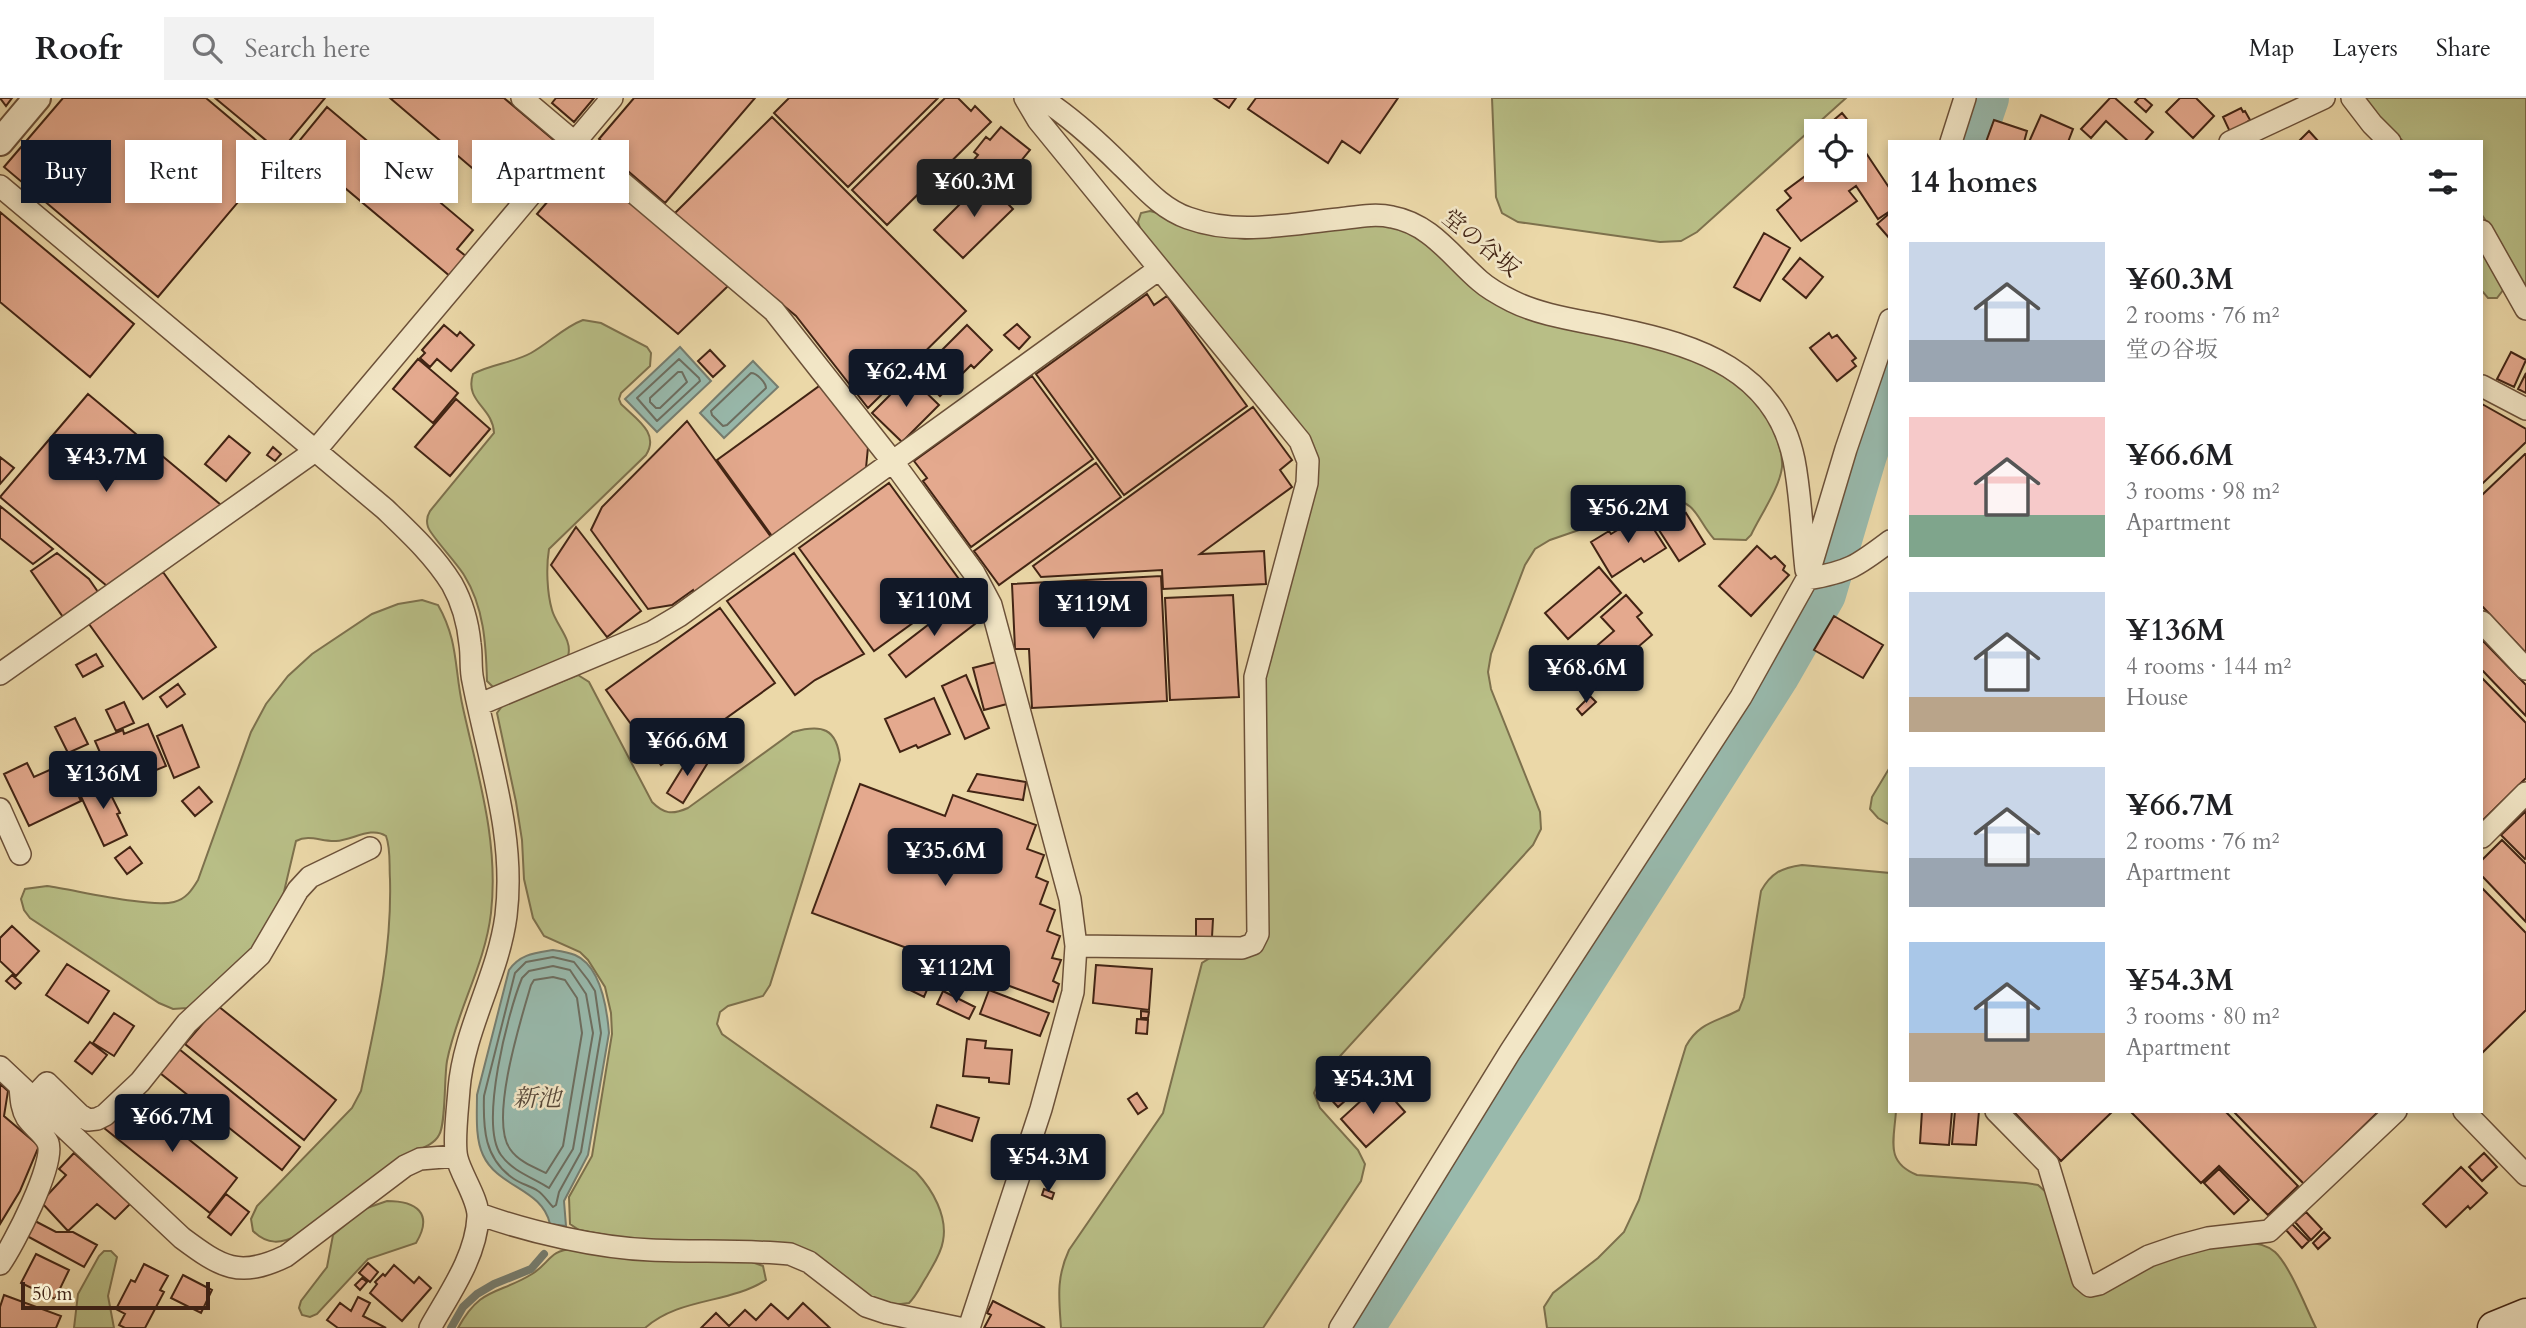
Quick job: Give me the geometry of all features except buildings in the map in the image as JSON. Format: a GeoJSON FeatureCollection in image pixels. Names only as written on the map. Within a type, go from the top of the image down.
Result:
{"type":"FeatureCollection","features":[{"type":"Feature","properties":{"kind":"main road"},"geometry":{"type":"LineString","coordinates":[[2494,1328],[2526,1315]]}},
{"type":"Feature","properties":{"kind":"street"},"geometry":{"type":"LineString","coordinates":[[0,142],[37,98]]}},
{"type":"Feature","properties":{"kind":"street"},"geometry":{"type":"LineString","coordinates":[[523,98],[573,140]]}},
{"type":"Feature","properties":{"kind":"street"},"geometry":{"type":"LineString","coordinates":[[577,140],[612,98]]}},
{"type":"Feature","properties":{"kind":"street"},"geometry":{"type":"LineString","coordinates":[[1025,98],[1038,120],[1300,441],[1308,461],[1307,483],[1255,677],[1258,934],[1253,944],[1242,948],[1076,946]]}},
{"type":"Feature","properties":{"kind":"street","name":"堂の谷坂"},"geometry":{"type":"LineString","coordinates":[[1041,98],[1089,133],[1158,202],[1185,217],[1215,226],[1245,229],[1366,216],[1392,216],[1416,225],[1438,239],[1482,283],[1514,302],[1548,313],[1668,339],[1718,359],[1740,373],[1759,391],[1786,434],[1794,459],[1812,578]]}},
{"type":"Feature","properties":{"kind":"street"},"geometry":{"type":"LineString","coordinates":[[1952,140],[1965,98]]}},
{"type":"Feature","properties":{"kind":"street"},"geometry":{"type":"LineString","coordinates":[[2234,140],[2324,98]]}},
{"type":"Feature","properties":{"kind":"street"},"geometry":{"type":"LineString","coordinates":[[2352,98],[2388,140]]}},
{"type":"Feature","properties":{"kind":"street"},"geometry":{"type":"LineString","coordinates":[[0,186],[418,540],[452,585],[464,612],[478,705],[501,805],[509,879],[499,953],[462,1064],[456,1156],[478,1214],[474,1243],[430,1328]]}},
{"type":"Feature","properties":{"kind":"street"},"geometry":{"type":"LineString","coordinates":[[629,188],[774,311],[893,462],[974,573],[990,605],[1070,899],[1076,946],[1073,992],[1041,1110],[969,1328]]}},
{"type":"Feature","properties":{"kind":"street"},"geometry":{"type":"LineString","coordinates":[[0,674],[315,451],[524,203]]}},
{"type":"Feature","properties":{"kind":"street"},"geometry":{"type":"LineString","coordinates":[[2483,233],[2526,309]]}},
{"type":"Feature","properties":{"kind":"street"},"geometry":{"type":"LineString","coordinates":[[478,705],[652,632],[670,621],[1159,269]]}},
{"type":"Feature","properties":{"kind":"street"},"geometry":{"type":"LineString","coordinates":[[1340,1328],[1510,1052],[1741,697],[1812,578],[1846,449],[1888,326]]}},
{"type":"Feature","properties":{"kind":"street"},"geometry":{"type":"LineString","coordinates":[[2483,387],[2526,409]]}},
{"type":"Feature","properties":{"kind":"street"},"geometry":{"type":"LineString","coordinates":[[1812,578],[1839,574],[1857,566],[1888,543]]}},
{"type":"Feature","properties":{"kind":"street"},"geometry":{"type":"LineString","coordinates":[[2483,623],[2526,668]]}},
{"type":"Feature","properties":{"kind":"street"},"geometry":{"type":"LineString","coordinates":[[2483,835],[2526,793]]}},
{"type":"Feature","properties":{"kind":"street"},"geometry":{"type":"LineString","coordinates":[[0,809],[20,854]]}},
{"type":"Feature","properties":{"kind":"street"},"geometry":{"type":"LineString","coordinates":[[0,1264],[47,1170],[50,1156],[48,1143],[26,1117],[21,1103],[27,1092],[47,1083],[80,1115],[97,1119],[105,1115],[140,1082],[187,1023],[260,955],[298,890],[310,877],[370,848]]}},
{"type":"Feature","properties":{"kind":"street"},"geometry":{"type":"LineString","coordinates":[[0,1067],[182,1238],[211,1260],[230,1267],[249,1269],[268,1265],[286,1256],[405,1166],[420,1159],[456,1156]]}},
{"type":"Feature","properties":{"kind":"street"},"geometry":{"type":"LineString","coordinates":[[1998,1113],[2048,1164],[2083,1280],[2090,1286],[2099,1284],[2149,1256],[2178,1246],[2208,1238],[2269,1231],[2394,1113]]}},
{"type":"Feature","properties":{"kind":"street"},"geometry":{"type":"LineString","coordinates":[[2466,1113],[2526,1175]]}},
{"type":"Feature","properties":{"kind":"street"},"geometry":{"type":"LineString","coordinates":[[478,1214],[515,1227],[616,1246],[649,1250],[790,1254],[809,1262],[866,1306],[959,1328]]}},
{"type":"Feature","properties":{"kind":"green space"},"geometry":{"type":"Polygon","coordinates":[[[1492,98],[1846,98],[1823,119],[1804,119],[1804,136],[1697,232],[1681,241],[1660,242],[1518,222],[1502,213],[1496,197],[1492,98]]]}},
{"type":"Feature","properties":{"kind":"green space"},"geometry":{"type":"Polygon","coordinates":[[[2364,98],[2526,98],[2526,289],[2483,216],[2483,140],[2402,140],[2379,118],[2364,98]]]}},
{"type":"Feature","properties":{"kind":"green space"},"geometry":{"type":"Polygon","coordinates":[[[1150,211],[1182,226],[1213,235],[1245,239],[1366,225],[1390,226],[1412,233],[1432,246],[1476,290],[1665,348],[1726,377],[1739,386],[1762,410],[1771,425],[1782,456],[1778,483],[1746,540],[1714,539],[1691,508],[1685,503],[1669,499],[1550,540],[1535,549],[1525,565],[1491,654],[1488,672],[1491,689],[1540,812],[1541,829],[1533,845],[1320,1078],[1314,1093],[1320,1108],[1358,1150],[1365,1164],[1361,1181],[1263,1328],[1061,1328],[1059,1288],[1065,1260],[1069,1250],[1163,1113],[1202,963],[1210,958],[1243,958],[1260,952],[1267,936],[1265,678],[1317,460],[1141,231],[1138,222],[1141,213],[1150,211]]]}},
{"type":"Feature","properties":{"kind":"green space"},"geometry":{"type":"Polygon","coordinates":[[[2483,250],[2503,290],[2497,298],[2488,298],[2483,292],[2483,250]]]}},
{"type":"Feature","properties":{"kind":"green space"},"geometry":{"type":"Polygon","coordinates":[[[583,320],[601,323],[647,347],[651,353],[650,366],[621,393],[619,399],[648,433],[650,447],[646,455],[549,549],[550,603],[568,644],[568,656],[493,687],[487,681],[485,640],[476,600],[464,575],[430,531],[427,525],[428,517],[430,511],[494,433],[489,417],[472,391],[473,374],[531,353],[583,320]]]}},
{"type":"Feature","properties":{"kind":"green space"},"geometry":{"type":"Polygon","coordinates":[[[422,600],[438,605],[449,631],[486,809],[493,887],[483,951],[447,1061],[441,1129],[432,1142],[299,1235],[286,1240],[269,1241],[253,1231],[251,1219],[257,1206],[352,1108],[361,1091],[382,986],[388,933],[390,857],[386,836],[374,832],[336,841],[306,838],[296,841],[283,896],[254,950],[199,1002],[187,1008],[173,1009],[159,1003],[30,918],[21,899],[25,889],[47,886],[148,903],[174,902],[185,896],[198,880],[251,732],[266,704],[288,676],[312,654],[372,614],[398,604],[422,600]]]}},
{"type":"Feature","properties":{"kind":"green space"},"geometry":{"type":"Polygon","coordinates":[[[578,675],[589,682],[652,802],[668,812],[688,808],[793,732],[820,729],[831,735],[835,741],[840,760],[770,985],[763,996],[728,1006],[720,1012],[717,1024],[722,1034],[916,1172],[928,1186],[941,1213],[943,1241],[934,1264],[909,1303],[893,1305],[870,1297],[831,1268],[617,1237],[579,1230],[570,1224],[569,1197],[592,1156],[612,1034],[611,1013],[605,987],[588,960],[580,952],[544,936],[533,918],[524,879],[516,802],[497,713],[503,705],[578,675]]]}},
{"type":"Feature","properties":{"kind":"green space"},"geometry":{"type":"Polygon","coordinates":[[[1888,770],[1888,824],[1870,809],[1872,797],[1888,770]]]}},
{"type":"Feature","properties":{"kind":"green space"},"geometry":{"type":"Polygon","coordinates":[[[1802,865],[1888,873],[1888,1113],[1896,1113],[1893,1141],[1900,1164],[1917,1175],[2038,1185],[2047,1193],[2076,1283],[2214,1246],[2231,1243],[2263,1245],[2281,1258],[2316,1328],[1547,1328],[1544,1307],[1553,1293],[1598,1258],[1624,1232],[1639,1200],[1686,1046],[1703,1027],[1739,1010],[1744,997],[1761,891],[1777,872],[1802,865]]]}},
{"type":"Feature","properties":{"kind":"green space"},"geometry":{"type":"Polygon","coordinates":[[[387,1201],[406,1203],[419,1211],[423,1224],[416,1243],[368,1259],[317,1314],[310,1317],[302,1315],[299,1308],[301,1301],[327,1267],[333,1235],[364,1209],[387,1201]]]}},
{"type":"Feature","properties":{"kind":"green space"},"geometry":{"type":"Polygon","coordinates":[[[573,1249],[749,1261],[763,1266],[766,1280],[752,1288],[673,1311],[645,1328],[458,1328],[466,1314],[483,1298],[532,1274],[554,1254],[573,1249]]]}},
{"type":"Feature","properties":{"kind":"green space"},"geometry":{"type":"Polygon","coordinates":[[[104,1251],[111,1251],[117,1257],[108,1296],[114,1328],[74,1328],[78,1294],[104,1251]]]}},
{"type":"Feature","properties":{"kind":"water"},"geometry":{"type":"Polygon","coordinates":[[[680,347],[711,381],[657,432],[625,399],[680,347]]]}},
{"type":"Feature","properties":{"kind":"water"},"geometry":{"type":"Polygon","coordinates":[[[753,361],[778,387],[724,438],[700,413],[753,361]]]}},
{"type":"Feature","properties":{"kind":"water","name":"新池"},"geometry":{"type":"Polygon","coordinates":[[[553,950],[575,955],[591,968],[601,989],[609,1033],[588,1155],[564,1201],[566,1226],[550,1224],[538,1203],[490,1166],[480,1148],[477,1126],[477,1095],[509,970],[523,957],[553,950]]]}},
{"type":"Feature","properties":{"kind":"waterway"},"geometry":{"type":"LineString","coordinates":[[1972,140],[1986,98]]}},
{"type":"Feature","properties":{"kind":"waterway"},"geometry":{"type":"LineString","coordinates":[[1361,1328],[1776,676],[1823,594],[1888,385]]}},
{"type":"Feature","properties":{"kind":"waterway"},"geometry":{"type":"LineString","coordinates":[[451,1328],[463,1307],[477,1294],[531,1269],[544,1254]]}}]}
